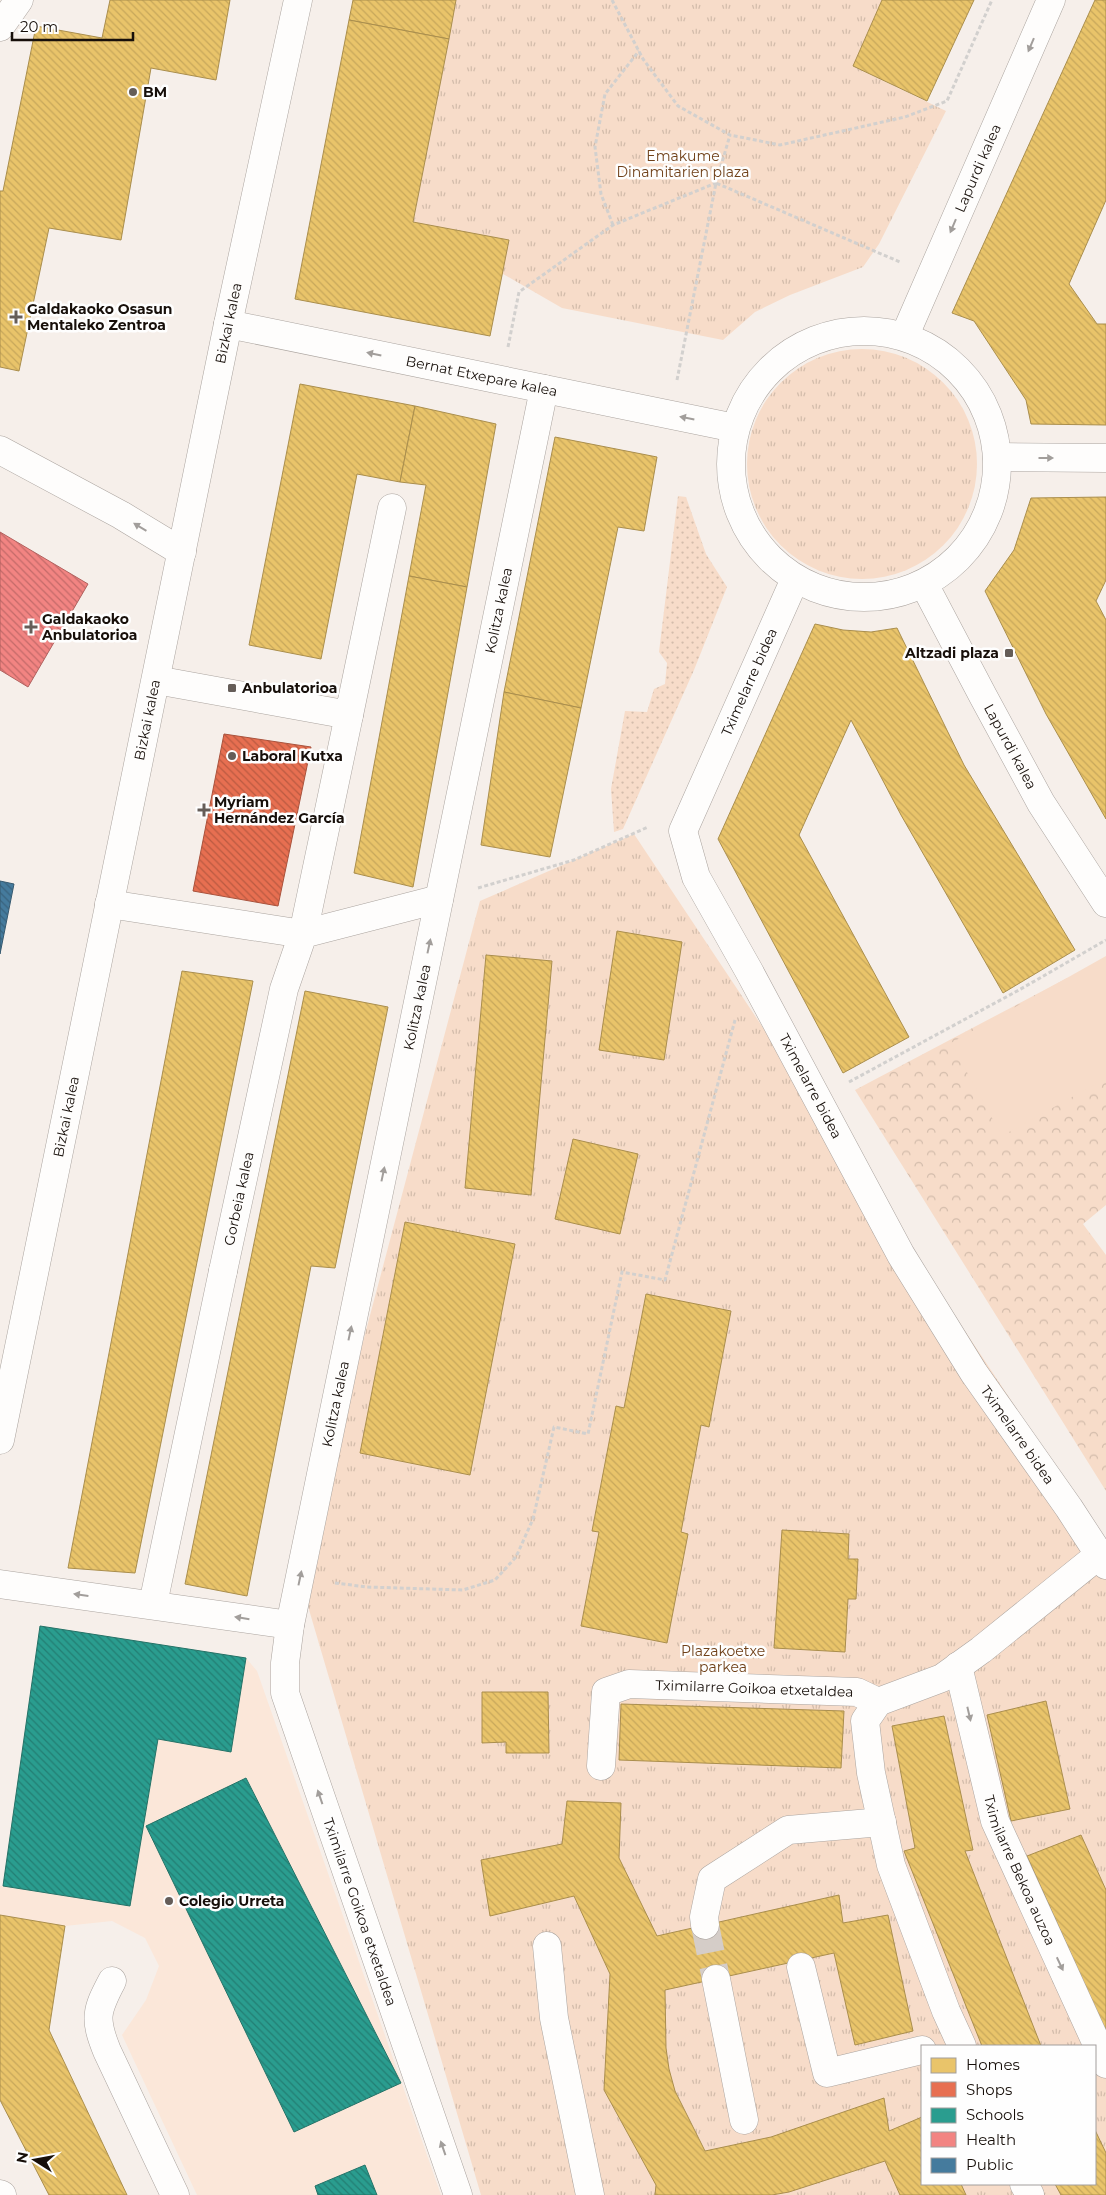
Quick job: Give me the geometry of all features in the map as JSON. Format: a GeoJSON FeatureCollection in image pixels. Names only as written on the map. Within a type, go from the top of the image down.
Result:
{"type":"FeatureCollection","features":[{"type":"Feature","properties":{"kind":"street"},"geometry":{"type":"LineString","coordinates":[[0,27],[19,0]]}},
{"type":"Feature","properties":{"kind":"street","name":"Bizkai kalea"},"geometry":{"type":"LineString","coordinates":[[0,1440],[228,324],[298,0]]}},
{"type":"Feature","properties":{"kind":"street","name":"Lapurdi kalea"},"geometry":{"type":"LineString","coordinates":[[905,335],[1051,0]]}},
{"type":"Feature","properties":{"kind":"street","name":"Bernat Etxepare kalea"},"geometry":{"type":"LineString","coordinates":[[228,324],[735,428]]}},
{"type":"Feature","properties":{"kind":"street"},"geometry":{"type":"LineString","coordinates":[[862,329],[905,335],[944,354],[974,385],[994,427],[997,457],[987,520],[962,557],[924,584],[880,597],[835,595],[795,579],[762,550],[740,513],[731,471],[735,428],[753,389],[782,357],[820,337],[862,329]]}},
{"type":"Feature","properties":{"kind":"street","name":"Kolitza kalea"},"geometry":{"type":"LineString","coordinates":[[290,1625],[544,389]]}},
{"type":"Feature","properties":{"kind":"street"},"geometry":{"type":"LineString","coordinates":[[0,450],[121,515],[182,552]]}},
{"type":"Feature","properties":{"kind":"street"},"geometry":{"type":"LineString","coordinates":[[997,457],[1106,458]]}},
{"type":"Feature","properties":{"kind":"street"},"geometry":{"type":"LineString","coordinates":[[303,934],[392,508]]}},
{"type":"Feature","properties":{"kind":"street","name":"Tximelarre bidea"},"geometry":{"type":"LineString","coordinates":[[795,579],[683,831],[696,877],[901,1255],[974,1373],[1069,1508],[1102,1560]]}},
{"type":"Feature","properties":{"kind":"street","name":"Lapurdi kalea"},"geometry":{"type":"LineString","coordinates":[[924,584],[1041,803],[1106,903]]}},
{"type":"Feature","properties":{"kind":"street"},"geometry":{"type":"LineString","coordinates":[[156,680],[349,715]]}},
{"type":"Feature","properties":{"kind":"street"},"geometry":{"type":"LineString","coordinates":[[109,904],[303,934],[439,899]]}},
{"type":"Feature","properties":{"kind":"street","name":"Gorbeia kalea"},"geometry":{"type":"LineString","coordinates":[[153,1604],[284,989],[303,934]]}},
{"type":"Feature","properties":{"kind":"street"},"geometry":{"type":"LineString","coordinates":[[953,2045],[946,2012],[891,1865],[871,1773],[865,1721],[878,1702],[942,1678],[1102,1560]]}},
{"type":"Feature","properties":{"kind":"street"},"geometry":{"type":"LineString","coordinates":[[0,1584],[153,1604],[290,1625]]}},
{"type":"Feature","properties":{"kind":"street","name":"Tximilarre Goikoa etxetaldea"},"geometry":{"type":"LineString","coordinates":[[290,1625],[285,1663],[285,1693],[458,2195]]}},
{"type":"Feature","properties":{"kind":"street","name":"Tximilarre Bekoa auzoa"},"geometry":{"type":"LineString","coordinates":[[958,1666],[994,1821],[1106,2064]]}},
{"type":"Feature","properties":{"kind":"street","name":"Tximilarre Goikoa etxetaldea"},"geometry":{"type":"LineString","coordinates":[[601,1766],[606,1692],[629,1684],[858,1692],[878,1702]]}},
{"type":"Feature","properties":{"kind":"street"},"geometry":{"type":"LineString","coordinates":[[705,1925],[704,1917],[712,1879],[788,1830],[882,1822]]}},
{"type":"Feature","properties":{"kind":"street"},"geometry":{"type":"LineString","coordinates":[[547,1946],[554,2018],[590,2195]]}},
{"type":"Feature","properties":{"kind":"street"},"geometry":{"type":"LineString","coordinates":[[801,1967],[827,2073],[921,2050]]}},
{"type":"Feature","properties":{"kind":"street"},"geometry":{"type":"LineString","coordinates":[[716,1979],[744,2120]]}},
{"type":"Feature","properties":{"kind":"street"},"geometry":{"type":"LineString","coordinates":[[112,1980],[100,2004],[98,2029],[107,2052],[175,2195]]}},
{"type":"Feature","properties":{"kind":"path"},"geometry":{"type":"LineString","coordinates":[[612,0],[639,51],[678,106],[730,135],[780,145],[905,117],[947,101],[992,0]]}},
{"type":"Feature","properties":{"kind":"path"},"geometry":{"type":"LineString","coordinates":[[613,225],[601,194],[595,147],[605,94],[639,51]]}},
{"type":"Feature","properties":{"kind":"path"},"geometry":{"type":"LineString","coordinates":[[670,415],[716,183],[730,135]]}},
{"type":"Feature","properties":{"kind":"path"},"geometry":{"type":"LineString","coordinates":[[507,353],[519,292],[613,225],[716,183],[931,276]]}},
{"type":"Feature","properties":{"kind":"path"},"geometry":{"type":"LineString","coordinates":[[439,899],[574,860],[649,827],[683,831]]}},
{"type":"Feature","properties":{"kind":"path"},"geometry":{"type":"LineString","coordinates":[[872,1070],[1106,940]]}},
{"type":"Feature","properties":{"kind":"path"},"geometry":{"type":"LineString","coordinates":[[300,1579],[368,1587],[463,1590],[495,1580],[516,1557],[533,1518],[554,1427],[588,1434],[622,1272],[665,1280],[748,971]]}},
{"type":"Feature","properties":{"kind":"shaded area","name":"Colegio Urreta"},"geometry":{"type":"Polygon","coordinates":[[[40,1626],[246,1658],[257,1671],[441,2195],[197,2195],[122,2035],[146,2000],[159,1966],[145,1938],[112,1921],[65,1926],[0,1915],[0,1886],[3,1886],[40,1626]]]}},
{"type":"Feature","properties":{"kind":"green space","name":"Emakume Dinamitarien plaza"},"geometry":{"type":"Polygon","coordinates":[[[456,0],[882,0],[853,66],[946,111],[879,244],[863,267],[790,295],[755,312],[723,340],[562,308],[413,222],[456,0]]]}},
{"type":"Feature","properties":{"kind":"green space"},"geometry":{"type":"Polygon","coordinates":[[[862,349],[884,351],[906,358],[926,368],[951,391],[958,400],[972,431],[977,464],[975,486],[968,508],[958,528],[935,553],[926,560],[895,574],[862,579],[840,577],[818,570],[798,560],[773,537],[766,528],[752,497],[747,464],[749,442],[756,420],[766,400],[789,375],[798,368],[829,354],[862,349]]]}},
{"type":"Feature","properties":{"kind":"green space"},"geometry":{"type":"Polygon","coordinates":[[[678,496],[686,497],[706,554],[727,587],[694,670],[623,829],[614,832],[611,789],[625,711],[647,712],[654,689],[665,684],[667,663],[659,652],[678,496]]]}},
{"type":"Feature","properties":{"kind":"green space","name":"Plazakoetxe parkea"},"geometry":{"type":"Polygon","coordinates":[[[634,834],[1106,1543],[1106,2195],[481,2195],[300,1579],[480,901],[634,834]]]}},
{"type":"Feature","properties":{"kind":"green space"},"geometry":{"type":"Polygon","coordinates":[[[1106,956],[1106,1078],[1002,1136],[951,1043],[1106,956]]]}},
{"type":"Feature","properties":{"kind":"green space"},"geometry":{"type":"Polygon","coordinates":[[[1067,978],[1106,1028],[1106,1205],[1083,1224],[1106,1255],[1106,1491],[855,1090],[1067,978]]]}},
{"type":"Feature","properties":{"kind":"building: Homes"},"geometry":{"type":"Polygon","coordinates":[[[110,0],[230,0],[216,80],[151,68],[121,240],[49,228],[19,371],[0,367],[0,191],[3,191],[36,26],[102,38],[110,0]]]}},
{"type":"Feature","properties":{"kind":"building: Homes"},"geometry":{"type":"Polygon","coordinates":[[[353,0],[456,0],[449,39],[349,20],[353,0]]]}},
{"type":"Feature","properties":{"kind":"building: Homes"},"geometry":{"type":"Polygon","coordinates":[[[882,0],[974,0],[927,101],[853,66],[882,0]]]}},
{"type":"Feature","properties":{"kind":"building: Homes"},"geometry":{"type":"Polygon","coordinates":[[[1095,0],[1106,0],[1106,200],[1069,284],[1097,324],[1106,324],[1106,425],[1031,424],[1026,400],[974,321],[952,313],[1095,0]]]}},
{"type":"Feature","properties":{"kind":"building: Homes"},"geometry":{"type":"Polygon","coordinates":[[[349,20],[449,39],[413,222],[509,240],[490,336],[295,299],[349,20]]]}},
{"type":"Feature","properties":{"kind":"building: Homes"},"geometry":{"type":"Polygon","coordinates":[[[300,384],[415,406],[400,482],[357,474],[321,659],[249,645],[300,384]]]}},
{"type":"Feature","properties":{"kind":"building: Homes"},"geometry":{"type":"Polygon","coordinates":[[[415,406],[496,424],[467,587],[409,576],[426,485],[400,482],[415,406]]]}},
{"type":"Feature","properties":{"kind":"building: Homes"},"geometry":{"type":"Polygon","coordinates":[[[555,437],[657,457],[644,531],[618,527],[581,708],[504,692],[555,437]]]}},
{"type":"Feature","properties":{"kind":"building: Homes"},"geometry":{"type":"Polygon","coordinates":[[[1106,497],[1106,580],[1096,601],[1106,620],[1106,819],[1046,714],[985,591],[1014,550],[1031,498],[1106,497]]]}},
{"type":"Feature","properties":{"kind":"building: Homes"},"geometry":{"type":"Polygon","coordinates":[[[409,576],[467,587],[413,887],[354,873],[409,576]]]}},
{"type":"Feature","properties":{"kind":"building: Homes"},"geometry":{"type":"Polygon","coordinates":[[[815,624],[843,630],[871,632],[897,628],[964,765],[1075,950],[1003,993],[901,815],[851,720],[799,835],[909,1037],[843,1073],[718,839],[815,624]]]}},
{"type":"Feature","properties":{"kind":"building: Homes"},"geometry":{"type":"Polygon","coordinates":[[[504,692],[581,708],[550,857],[481,845],[504,692]]]}},
{"type":"Feature","properties":{"kind":"building: Homes"},"geometry":{"type":"Polygon","coordinates":[[[617,931],[682,942],[664,1060],[599,1050],[617,931]]]}},
{"type":"Feature","properties":{"kind":"building: Homes"},"geometry":{"type":"Polygon","coordinates":[[[486,955],[552,961],[531,1195],[465,1188],[486,955]]]}},
{"type":"Feature","properties":{"kind":"building: Homes"},"geometry":{"type":"Polygon","coordinates":[[[182,971],[253,981],[135,1573],[68,1568],[182,971]]]}},
{"type":"Feature","properties":{"kind":"building: Homes"},"geometry":{"type":"Polygon","coordinates":[[[305,991],[388,1007],[335,1268],[311,1266],[247,1596],[185,1584],[305,991]]]}},
{"type":"Feature","properties":{"kind":"building: Homes"},"geometry":{"type":"Polygon","coordinates":[[[573,1139],[638,1154],[620,1234],[555,1219],[573,1139]]]}},
{"type":"Feature","properties":{"kind":"building: Homes"},"geometry":{"type":"Polygon","coordinates":[[[405,1222],[515,1244],[470,1475],[360,1453],[405,1222]]]}},
{"type":"Feature","properties":{"kind":"building: Homes"},"geometry":{"type":"Polygon","coordinates":[[[646,1294],[731,1311],[709,1427],[701,1425],[681,1532],[688,1534],[667,1643],[581,1626],[599,1532],[592,1531],[616,1406],[624,1408],[646,1294]]]}},
{"type":"Feature","properties":{"kind":"building: Homes"},"geometry":{"type":"Polygon","coordinates":[[[782,1530],[849,1534],[848,1559],[858,1559],[856,1599],[848,1599],[845,1652],[774,1648],[782,1530]]]}},
{"type":"Feature","properties":{"kind":"building: Homes"},"geometry":{"type":"Polygon","coordinates":[[[482,1692],[548,1692],[549,1753],[506,1753],[506,1742],[482,1743],[482,1692]]]}},
{"type":"Feature","properties":{"kind":"building: Homes"},"geometry":{"type":"Polygon","coordinates":[[[1046,1701],[1070,1809],[1011,1821],[987,1715],[1046,1701]]]}},
{"type":"Feature","properties":{"kind":"building: Homes"},"geometry":{"type":"Polygon","coordinates":[[[621,1704],[844,1711],[841,1768],[619,1760],[621,1704]]]}},
{"type":"Feature","properties":{"kind":"building: Homes"},"geometry":{"type":"Polygon","coordinates":[[[944,1716],[973,1850],[965,1851],[1041,2045],[982,2045],[904,1851],[915,1848],[892,1726],[944,1716]]]}},
{"type":"Feature","properties":{"kind":"building: Homes"},"geometry":{"type":"Polygon","coordinates":[[[567,1801],[621,1803],[619,1858],[657,1936],[839,1895],[843,1923],[888,1915],[913,2031],[855,2045],[834,1953],[665,1990],[666,2048],[675,2091],[705,2151],[771,2137],[884,2098],[889,2131],[921,2117],[921,2185],[961,2185],[966,2195],[900,2195],[885,2161],[789,2192],[772,2195],[655,2195],[656,2185],[604,2090],[610,1974],[574,1896],[490,1916],[481,1860],[562,1844],[567,1801]]]}},
{"type":"Feature","properties":{"kind":"building: Homes"},"geometry":{"type":"Polygon","coordinates":[[[1081,1835],[1106,1890],[1106,2032],[1027,1856],[1081,1835]]]}},
{"type":"Feature","properties":{"kind":"building: Homes"},"geometry":{"type":"Polygon","coordinates":[[[0,1915],[65,1926],[49,2030],[127,2195],[49,2195],[0,2100],[0,1915]]]}},
{"type":"Feature","properties":{"kind":"building: Homes"},"geometry":{"type":"Polygon","coordinates":[[[1096,2132],[1106,2153],[1106,2195],[1061,2195],[1056,2185],[1096,2185],[1096,2132]]]}},
{"type":"Feature","properties":{"kind":"building: Shops"},"geometry":{"type":"Polygon","coordinates":[[[224,734],[311,747],[278,906],[193,891],[224,734]]]}},
{"type":"Feature","properties":{"kind":"building: Schools"},"geometry":{"type":"Polygon","coordinates":[[[40,1626],[246,1658],[231,1752],[158,1739],[130,1906],[3,1886],[40,1626]]]}},
{"type":"Feature","properties":{"kind":"building: Schools"},"geometry":{"type":"Polygon","coordinates":[[[246,1778],[401,2083],[294,2132],[146,1826],[246,1778]]]}},
{"type":"Feature","properties":{"kind":"building: Schools"},"geometry":{"type":"Polygon","coordinates":[[[365,2165],[377,2195],[318,2195],[315,2186],[365,2165]]]}},
{"type":"Feature","properties":{"kind":"building: Health","name":"Galdakaoko Anbulatorioa"},"geometry":{"type":"Polygon","coordinates":[[[0,532],[88,584],[28,687],[0,670],[0,532]]]}},
{"type":"Feature","properties":{"kind":"building: Public"},"geometry":{"type":"Polygon","coordinates":[[[0,881],[14,884],[0,954],[0,881]]]}},
{"type":"Feature","properties":{"kind":"tunnel"},"geometry":{"type":"LineString","coordinates":[[705,1925],[716,1979]]}},
{"type":"Feature","properties":{"kind":"place","name":"BM"},"geometry":{"type":"Point","coordinates":[133,92]}},
{"type":"Feature","properties":{"kind":"place","name":"Galdakaoko Osasun Mentaleko Zentroa"},"geometry":{"type":"Point","coordinates":[16,317]}},
{"type":"Feature","properties":{"kind":"place","name":"Galdakaoko Anbulatorioa"},"geometry":{"type":"Point","coordinates":[31,627]}},
{"type":"Feature","properties":{"kind":"place","name":"Altzadi plaza"},"geometry":{"type":"Point","coordinates":[1009,653]}},
{"type":"Feature","properties":{"kind":"place","name":"Anbulatorioa"},"geometry":{"type":"Point","coordinates":[232,688]}},
{"type":"Feature","properties":{"kind":"place","name":"Laboral Kutxa"},"geometry":{"type":"Point","coordinates":[232,756]}},
{"type":"Feature","properties":{"kind":"place","name":"Myriam Hernández García"},"geometry":{"type":"Point","coordinates":[204,810]}},
{"type":"Feature","properties":{"kind":"place","name":"Colegio Urreta"},"geometry":{"type":"Point","coordinates":[169,1901]}}]}
